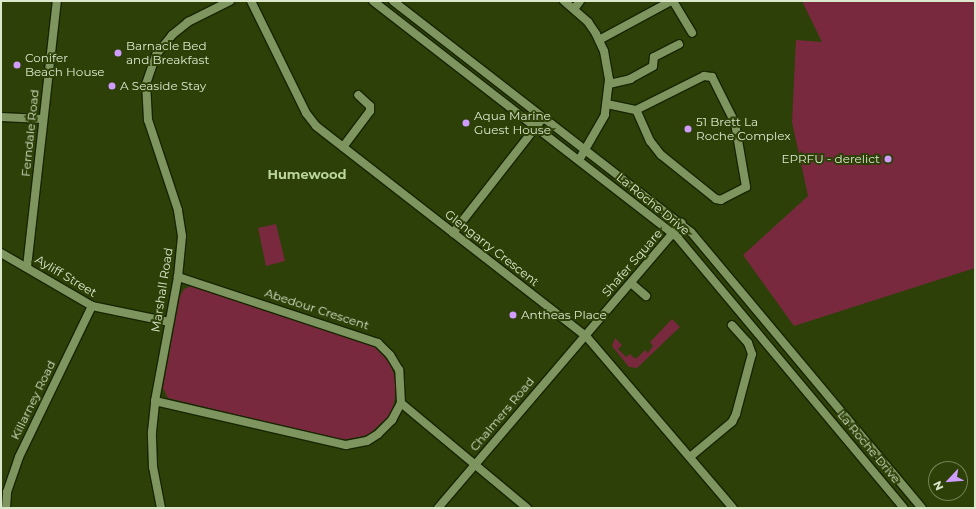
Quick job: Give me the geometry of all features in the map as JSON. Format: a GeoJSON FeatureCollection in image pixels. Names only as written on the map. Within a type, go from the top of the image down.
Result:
{"type":"FeatureCollection","features":[{"type":"Feature","properties":{"kind":"street","name":"Ferndale Road"},"geometry":{"type":"LineString","coordinates":[[27,267],[57,1]]}},
{"type":"Feature","properties":{"kind":"street","name":"Marshall Road"},"geometry":{"type":"LineString","coordinates":[[160,508],[153,467],[155,401],[182,252],[180,222],[148,120],[146,84],[156,55],[172,35],[197,17],[230,1]]}},
{"type":"Feature","properties":{"kind":"street","name":"Glengarry Crescent"},"geometry":{"type":"LineString","coordinates":[[251,1],[306,113],[316,126],[586,336],[733,508]]}},
{"type":"Feature","properties":{"kind":"street","name":"La Roche Drive"},"geometry":{"type":"LineString","coordinates":[[373,1],[673,234],[699,261],[904,508]]}},
{"type":"Feature","properties":{"kind":"street","name":"La Roche Drive"},"geometry":{"type":"LineString","coordinates":[[394,1],[543,118],[681,223],[705,248],[922,508]]}},
{"type":"Feature","properties":{"kind":"street"},"geometry":{"type":"LineString","coordinates":[[564,1],[588,22],[599,40],[608,67],[609,84],[607,104],[599,128],[579,160]]}},
{"type":"Feature","properties":{"kind":"street"},"geometry":{"type":"LineString","coordinates":[[574,9],[580,1]]}},
{"type":"Feature","properties":{"kind":"street"},"geometry":{"type":"LineString","coordinates":[[599,40],[672,1],[692,33]]}},
{"type":"Feature","properties":{"kind":"street"},"geometry":{"type":"LineString","coordinates":[[609,84],[630,79],[653,66],[654,57],[679,44]]}},
{"type":"Feature","properties":{"kind":"street"},"geometry":{"type":"LineString","coordinates":[[607,104],[636,110],[704,76],[712,76],[735,122],[746,187],[721,200],[716,199],[658,152],[650,141],[636,110]]}},
{"type":"Feature","properties":{"kind":"street"},"geometry":{"type":"LineString","coordinates":[[343,147],[370,111],[370,106],[358,95]]}},
{"type":"Feature","properties":{"kind":"street"},"geometry":{"type":"LineString","coordinates":[[1,117],[43,119]]}},
{"type":"Feature","properties":{"kind":"street"},"geometry":{"type":"LineString","coordinates":[[454,233],[543,118]]}},
{"type":"Feature","properties":{"kind":"street","name":"Shafer Square"},"geometry":{"type":"LineString","coordinates":[[586,336],[681,223]]}},
{"type":"Feature","properties":{"kind":"street","name":"Ayliff Street"},"geometry":{"type":"LineString","coordinates":[[1,253],[92,306],[169,322]]}},
{"type":"Feature","properties":{"kind":"street","name":"Abedour Crescent"},"geometry":{"type":"LineString","coordinates":[[178,277],[378,343],[390,355],[399,370],[401,404]]}},
{"type":"Feature","properties":{"kind":"street"},"geometry":{"type":"LineString","coordinates":[[630,282],[646,296]]}},
{"type":"Feature","properties":{"kind":"street","name":"Killarney Road"},"geometry":{"type":"LineString","coordinates":[[6,508],[4,492],[19,457],[92,306]]}},
{"type":"Feature","properties":{"kind":"street"},"geometry":{"type":"LineString","coordinates":[[690,457],[732,422],[736,414],[752,354],[748,343],[732,325]]}},
{"type":"Feature","properties":{"kind":"street","name":"Chalmers Road"},"geometry":{"type":"LineString","coordinates":[[438,508],[586,336]]}},
{"type":"Feature","properties":{"kind":"street"},"geometry":{"type":"LineString","coordinates":[[772,350],[783,341]]}},
{"type":"Feature","properties":{"kind":"street"},"geometry":{"type":"LineString","coordinates":[[155,401],[346,445],[366,441],[378,434],[392,420],[401,404],[527,508]]}},
{"type":"Feature","properties":{"kind":"shaded area","name":"EPRFU - derelict"},"geometry":{"type":"Polygon","coordinates":[[[802,1],[975,1],[975,268],[794,326],[743,255],[808,196],[792,122],[796,40],[822,42],[802,1]]]}},
{"type":"Feature","properties":{"kind":"shaded area"},"geometry":{"type":"Polygon","coordinates":[[[276,224],[285,261],[266,266],[258,228],[276,224]]]}},
{"type":"Feature","properties":{"kind":"shaded area"},"geometry":{"type":"Polygon","coordinates":[[[191,286],[374,346],[389,362],[395,377],[396,394],[391,414],[368,435],[342,440],[168,398],[163,388],[180,296],[184,289],[191,286]]]}},
{"type":"Feature","properties":{"kind":"shaded area"},"geometry":{"type":"Polygon","coordinates":[[[672,319],[680,327],[637,368],[629,367],[612,346],[615,338],[622,345],[618,349],[626,357],[630,354],[634,358],[637,358],[645,350],[648,353],[653,346],[650,342],[672,319]]]}},
{"type":"Feature","properties":{"kind":"place","name":"Barnacle Bed and Breakfast"},"geometry":{"type":"Point","coordinates":[118,53]}},
{"type":"Feature","properties":{"kind":"place","name":"Conifer Beach House"},"geometry":{"type":"Point","coordinates":[17,65]}},
{"type":"Feature","properties":{"kind":"place","name":"A Seaside Stay"},"geometry":{"type":"Point","coordinates":[112,86]}},
{"type":"Feature","properties":{"kind":"place","name":"Aqua Marine Guest House"},"geometry":{"type":"Point","coordinates":[466,123]}},
{"type":"Feature","properties":{"kind":"place","name":"51 Brett La Roche Complex"},"geometry":{"type":"Point","coordinates":[688,129]}},
{"type":"Feature","properties":{"kind":"place","name":"EPRFU - derelict"},"geometry":{"type":"Point","coordinates":[888,159]}},
{"type":"Feature","properties":{"kind":"place","name":"Antheas Place"},"geometry":{"type":"Point","coordinates":[513,315]}},
{"type":"Feature","properties":{"kind":"district","name":"Humewood"},"geometry":{"type":"Point","coordinates":[307,174]}}]}
